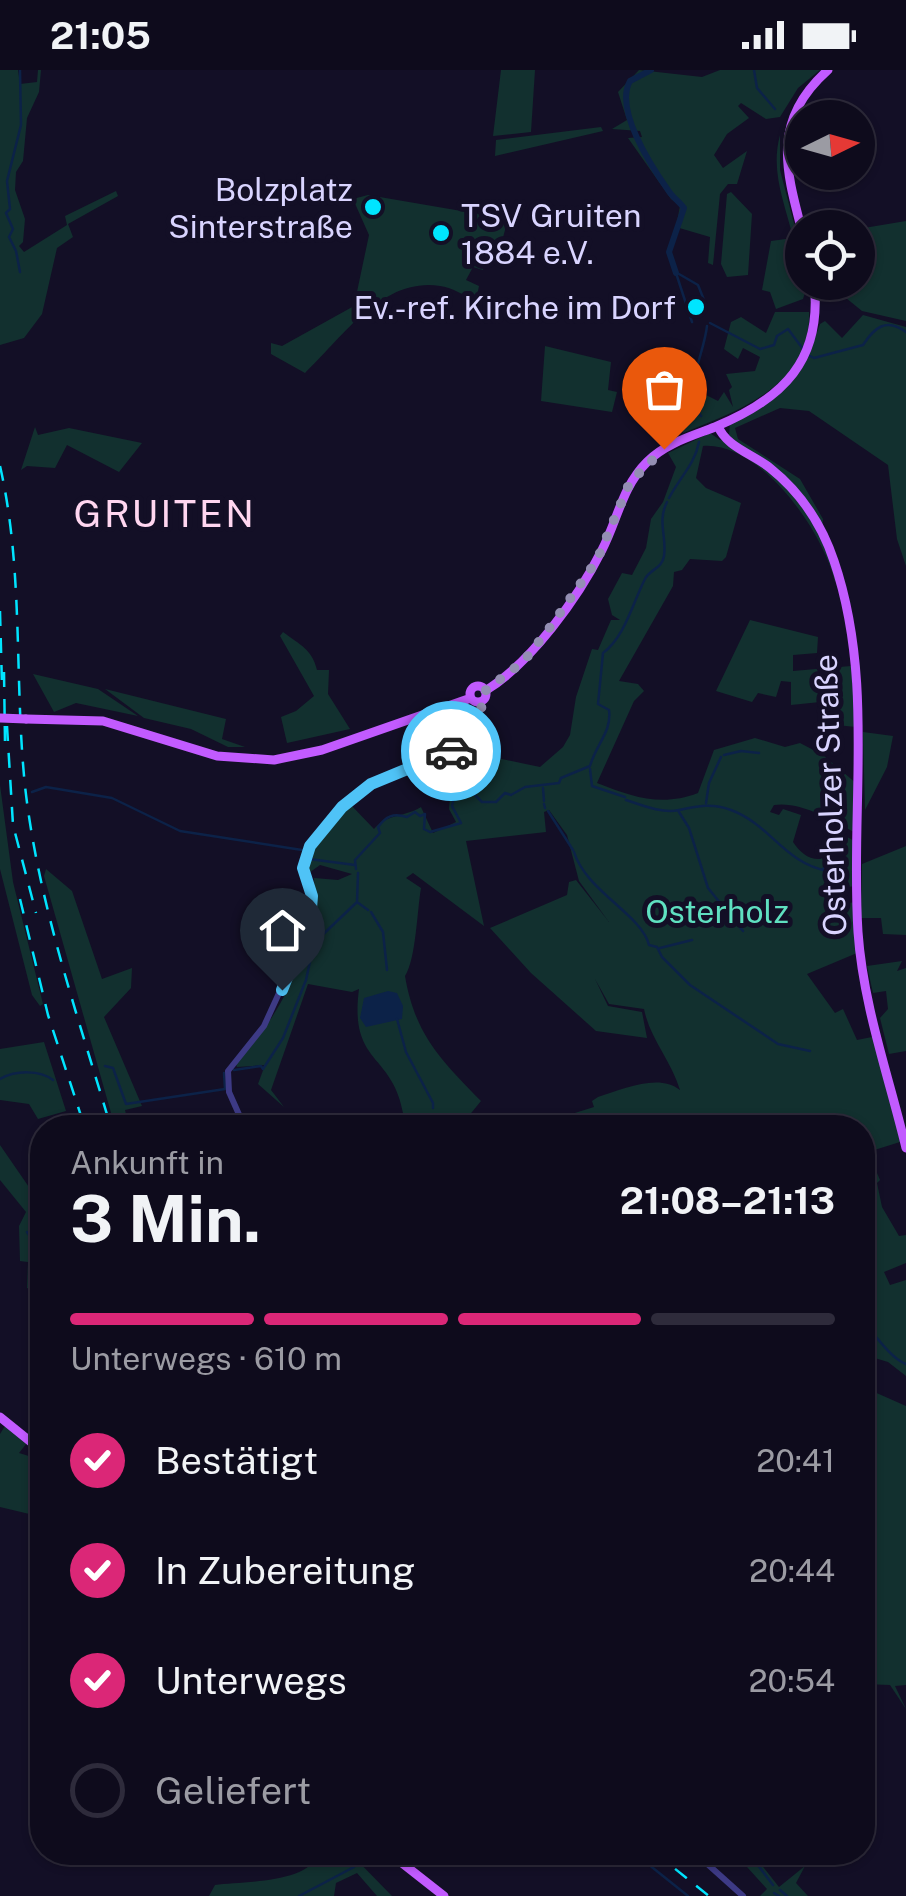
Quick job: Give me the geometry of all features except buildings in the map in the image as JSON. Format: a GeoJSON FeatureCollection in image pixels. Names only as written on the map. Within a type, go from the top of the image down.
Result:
{"type":"FeatureCollection","features":[{"type":"Feature","properties":{"kind":"main road"},"geometry":{"type":"LineString","coordinates":[[796,210],[788,179],[786,142],[801,100],[828,70]]}},
{"type":"Feature","properties":{"kind":"main road"},"geometry":{"type":"LineString","coordinates":[[0,718],[103,722],[217,756],[274,760],[322,750],[476,700],[475,686],[486,690],[532,652],[591,568],[630,482],[650,458],[774,395],[805,356],[816,318],[815,300]]}},
{"type":"Feature","properties":{"kind":"main road","name":"Osterholzer Straße"},"geometry":{"type":"LineString","coordinates":[[718,426],[727,440],[768,466],[804,503],[822,530],[838,572],[859,730],[860,956],[906,1148]]}},
{"type":"Feature","properties":{"kind":"main road"},"geometry":{"type":"LineString","coordinates":[[0,1416],[30,1441]]}},
{"type":"Feature","properties":{"kind":"main road"},"geometry":{"type":"LineString","coordinates":[[406,1865],[444,1896]]}},
{"type":"Feature","properties":{"kind":"street"},"geometry":{"type":"LineString","coordinates":[[239,1115],[230,1095],[228,1070],[264,1026],[306,934],[312,910],[303,868],[307,850],[342,807],[371,784],[450,752],[478,720],[476,700]]}},
{"type":"Feature","properties":{"kind":"street"},"geometry":{"type":"LineString","coordinates":[[708,1865],[743,1896]]}},
{"type":"Feature","properties":{"kind":"green space"},"geometry":{"type":"Polygon","coordinates":[[[0,70],[18,70],[20,84],[37,82],[41,70],[39,92],[27,118],[23,161],[16,172],[15,190],[25,219],[23,242],[19,246],[24,252],[67,225],[65,216],[116,191],[118,196],[68,224],[73,237],[57,248],[42,314],[24,338],[0,345],[0,70]]]}},
{"type":"Feature","properties":{"kind":"green space"},"geometry":{"type":"Polygon","coordinates":[[[501,70],[535,70],[531,132],[493,136],[501,70]]]}},
{"type":"Feature","properties":{"kind":"green space"},"geometry":{"type":"Polygon","coordinates":[[[639,70],[702,77],[720,70],[820,70],[798,88],[791,100],[785,100],[780,117],[766,119],[741,103],[738,106],[749,118],[727,134],[714,155],[723,168],[747,151],[737,184],[728,184],[720,194],[713,265],[708,263],[710,237],[676,227],[680,206],[628,138],[642,137],[640,131],[612,129],[627,120],[618,92],[639,70]]]}},
{"type":"Feature","properties":{"kind":"green space"},"geometry":{"type":"Polygon","coordinates":[[[601,127],[603,131],[495,156],[496,140],[601,127]]]}},
{"type":"Feature","properties":{"kind":"green space"},"geometry":{"type":"Polygon","coordinates":[[[780,135],[780,170],[790,210],[786,210],[783,200],[777,149],[780,135]]]}},
{"type":"Feature","properties":{"kind":"green space"},"geometry":{"type":"Polygon","coordinates":[[[731,192],[752,214],[748,275],[727,277],[721,264],[727,194],[731,192]]]}},
{"type":"Feature","properties":{"kind":"green space"},"geometry":{"type":"Polygon","coordinates":[[[368,195],[508,219],[502,241],[494,240],[483,270],[473,267],[466,280],[479,286],[476,301],[440,286],[400,291],[365,313],[305,373],[271,354],[271,343],[282,346],[354,306],[369,235],[353,199],[368,195]]]}},
{"type":"Feature","properties":{"kind":"green space"},"geometry":{"type":"Polygon","coordinates":[[[906,221],[906,321],[862,311],[848,300],[875,300],[875,226],[906,221]]]}},
{"type":"Feature","properties":{"kind":"green space"},"geometry":{"type":"Polygon","coordinates":[[[785,239],[785,300],[800,300],[776,309],[770,292],[762,290],[771,241],[785,239]]]}},
{"type":"Feature","properties":{"kind":"green space"},"geometry":{"type":"Polygon","coordinates":[[[775,312],[809,312],[807,337],[785,377],[748,404],[683,433],[679,419],[690,417],[686,385],[718,401],[724,392],[733,407],[729,390],[732,387],[726,374],[755,371],[760,357],[743,348],[738,359],[724,349],[731,322],[741,317],[766,333],[775,312]]]}},
{"type":"Feature","properties":{"kind":"green space","name":"Osterholz"},"geometry":{"type":"Polygon","coordinates":[[[863,315],[906,327],[906,566],[897,539],[888,465],[809,411],[780,408],[735,428],[738,439],[800,479],[823,519],[822,537],[837,578],[835,582],[817,539],[786,493],[746,458],[725,449],[703,446],[696,478],[706,488],[741,503],[726,557],[722,561],[690,559],[682,570],[674,572],[673,586],[619,681],[638,684],[644,691],[634,701],[597,783],[647,799],[685,797],[698,793],[714,750],[755,738],[785,747],[800,743],[823,755],[857,784],[854,832],[816,812],[794,806],[774,805],[770,812],[779,815],[783,809],[801,815],[793,842],[812,858],[821,859],[828,850],[826,825],[856,842],[855,886],[841,888],[830,900],[846,917],[846,904],[854,902],[857,953],[807,974],[835,1013],[843,1009],[857,1040],[877,1036],[900,1142],[875,1150],[875,1115],[568,1115],[594,1107],[592,1101],[598,1097],[629,1087],[662,1083],[680,1090],[644,1009],[609,1004],[595,979],[608,1006],[642,1012],[647,1038],[596,1031],[531,973],[490,928],[567,895],[569,882],[576,880],[609,922],[579,881],[567,835],[549,810],[544,812],[546,832],[466,841],[484,926],[413,873],[406,878],[421,888],[414,947],[405,976],[409,997],[432,1045],[481,1101],[470,1115],[403,1113],[398,1093],[360,1032],[359,989],[352,992],[308,984],[271,1090],[284,1107],[258,1084],[265,1065],[236,1064],[268,1024],[293,978],[310,928],[314,878],[338,880],[352,874],[320,865],[306,875],[314,845],[350,804],[374,829],[384,821],[421,807],[433,833],[456,822],[449,809],[450,797],[471,789],[464,775],[497,758],[540,767],[563,747],[570,735],[576,697],[592,649],[598,650],[611,620],[620,620],[612,615],[608,599],[622,573],[632,575],[646,548],[651,519],[663,502],[676,467],[668,453],[710,433],[720,440],[729,434],[730,424],[775,395],[796,372],[820,324],[825,321],[842,338],[863,315]]]}},
{"type":"Feature","properties":{"kind":"green space"},"geometry":{"type":"Polygon","coordinates":[[[545,346],[611,362],[608,390],[617,392],[612,412],[541,401],[545,346]]]}},
{"type":"Feature","properties":{"kind":"green space"},"geometry":{"type":"Polygon","coordinates":[[[35,427],[38,435],[69,428],[142,443],[119,472],[67,445],[55,468],[27,466],[21,470],[35,427]]]}},
{"type":"Feature","properties":{"kind":"green space"},"geometry":{"type":"Polygon","coordinates":[[[750,620],[818,637],[817,653],[793,655],[793,671],[851,666],[856,727],[836,725],[830,701],[791,705],[791,682],[781,681],[776,697],[758,693],[752,702],[716,691],[750,620]]]}},
{"type":"Feature","properties":{"kind":"green space"},"geometry":{"type":"Polygon","coordinates":[[[283,632],[309,652],[317,670],[329,670],[328,694],[350,729],[287,743],[281,717],[314,696],[280,636],[283,632]]]}},
{"type":"Feature","properties":{"kind":"green space"},"geometry":{"type":"Polygon","coordinates":[[[33,674],[98,689],[138,716],[76,703],[54,712],[33,674]]]}},
{"type":"Feature","properties":{"kind":"green space"},"geometry":{"type":"Polygon","coordinates":[[[105,689],[226,719],[222,739],[245,747],[228,747],[191,729],[144,718],[105,689]]]}},
{"type":"Feature","properties":{"kind":"green space"},"geometry":{"type":"Polygon","coordinates":[[[863,732],[893,736],[887,767],[865,810],[863,732]]]}},
{"type":"Feature","properties":{"kind":"green space"},"geometry":{"type":"Polygon","coordinates":[[[0,785],[13,882],[43,1004],[40,1006],[32,995],[0,869],[0,785]]]}},
{"type":"Feature","properties":{"kind":"green space"},"geometry":{"type":"Polygon","coordinates":[[[906,846],[906,935],[883,934],[881,918],[861,918],[862,864],[906,846]]]}},
{"type":"Feature","properties":{"kind":"green space"},"geometry":{"type":"Polygon","coordinates":[[[46,869],[72,891],[102,979],[132,968],[131,988],[104,1017],[142,1106],[125,1110],[126,1115],[112,1115],[44,876],[46,869]]]}},
{"type":"Feature","properties":{"kind":"green space"},"geometry":{"type":"Polygon","coordinates":[[[902,961],[897,971],[906,968],[906,1051],[889,1054],[880,1018],[888,1009],[886,991],[873,993],[867,966],[902,961]]]}},
{"type":"Feature","properties":{"kind":"green space"},"geometry":{"type":"Polygon","coordinates":[[[44,1042],[66,1111],[36,1115],[29,1104],[0,1100],[0,1049],[44,1042]]]}},
{"type":"Feature","properties":{"kind":"green space"},"geometry":{"type":"Polygon","coordinates":[[[0,1145],[30,1189],[30,1289],[28,1262],[20,1261],[19,1226],[26,1212],[0,1180],[0,1145]]]}},
{"type":"Feature","properties":{"kind":"green space"},"geometry":{"type":"Polygon","coordinates":[[[875,1168],[882,1207],[899,1236],[906,1235],[906,1263],[884,1272],[890,1285],[906,1280],[906,1376],[888,1362],[875,1358],[875,1168]]]}},
{"type":"Feature","properties":{"kind":"green space"},"geometry":{"type":"Polygon","coordinates":[[[875,1392],[906,1406],[906,1685],[895,1686],[906,1709],[890,1685],[875,1684],[875,1392]]]}},
{"type":"Feature","properties":{"kind":"green space"},"geometry":{"type":"Polygon","coordinates":[[[5,1426],[27,1443],[19,1453],[30,1456],[30,1514],[0,1507],[0,1434],[5,1426]]]}},
{"type":"Feature","properties":{"kind":"green space"},"geometry":{"type":"Polygon","coordinates":[[[309,1865],[362,1865],[392,1896],[377,1896],[357,1873],[336,1883],[334,1896],[209,1896],[215,1885],[258,1881],[309,1865]]]}},
{"type":"Feature","properties":{"kind":"green space"},"geometry":{"type":"Polygon","coordinates":[[[742,1865],[762,1865],[779,1887],[805,1866],[796,1883],[808,1896],[760,1896],[767,1889],[742,1865]]]}},
{"type":"Feature","properties":{"kind":"water"},"geometry":{"type":"Polygon","coordinates":[[[388,991],[397,993],[403,1006],[402,1019],[366,1027],[360,1018],[364,998],[388,991]]]}},
{"type":"Feature","properties":{"kind":"waterway"},"geometry":{"type":"LineString","coordinates":[[20,70],[21,125],[7,181],[10,209],[6,213],[13,229],[9,237],[20,272]]}},
{"type":"Feature","properties":{"kind":"waterway"},"geometry":{"type":"LineString","coordinates":[[651,70],[630,81],[627,106],[644,152],[684,208],[669,252],[676,273]]}},
{"type":"Feature","properties":{"kind":"waterway"},"geometry":{"type":"LineString","coordinates":[[754,70],[757,88],[775,109]]}},
{"type":"Feature","properties":{"kind":"waterway"},"geometry":{"type":"LineString","coordinates":[[676,273],[692,322]]}},
{"type":"Feature","properties":{"kind":"waterway"},"geometry":{"type":"LineString","coordinates":[[679,274],[698,285],[706,305]]}},
{"type":"Feature","properties":{"kind":"waterway"},"geometry":{"type":"LineString","coordinates":[[710,323],[760,349],[774,345],[777,336],[788,329],[803,349]]}},
{"type":"Feature","properties":{"kind":"waterway"},"geometry":{"type":"LineString","coordinates":[[808,355],[814,358],[863,345],[881,326],[892,325],[906,332]]}},
{"type":"Feature","properties":{"kind":"waterway"},"geometry":{"type":"LineString","coordinates":[[701,416],[694,384],[707,326]]}},
{"type":"Feature","properties":{"kind":"waterway"},"geometry":{"type":"LineString","coordinates":[[669,498],[691,464],[699,442]]}},
{"type":"Feature","properties":{"kind":"waterway"},"geometry":{"type":"LineString","coordinates":[[356,869],[355,860],[390,816],[425,814],[424,829],[430,832],[461,823],[452,806],[454,797],[471,791],[482,802],[496,802],[505,793],[511,795],[525,787],[559,783],[561,778],[590,766],[609,718],[609,710],[598,704],[603,653],[623,629],[645,579],[663,560],[663,516],[667,502]]}},
{"type":"Feature","properties":{"kind":"waterway"},"geometry":{"type":"LineString","coordinates":[[724,755],[741,751],[759,753]]}},
{"type":"Feature","properties":{"kind":"waterway"},"geometry":{"type":"LineString","coordinates":[[706,803],[709,783],[721,757]]}},
{"type":"Feature","properties":{"kind":"waterway"},"geometry":{"type":"LineString","coordinates":[[590,769],[592,786],[625,797]]}},
{"type":"Feature","properties":{"kind":"waterway"},"geometry":{"type":"LineString","coordinates":[[32,792],[46,787],[112,798],[180,831],[302,850]]}},
{"type":"Feature","properties":{"kind":"waterway"},"geometry":{"type":"LineString","coordinates":[[543,788],[544,801]]}},
{"type":"Feature","properties":{"kind":"waterway"},"geometry":{"type":"LineString","coordinates":[[626,800],[666,811],[705,806],[731,810],[757,825],[800,860],[828,871],[832,890]]}},
{"type":"Feature","properties":{"kind":"waterway"},"geometry":{"type":"LineString","coordinates":[[544,804],[545,808]]}},
{"type":"Feature","properties":{"kind":"waterway"},"geometry":{"type":"LineString","coordinates":[[548,811],[573,850]]}},
{"type":"Feature","properties":{"kind":"waterway"},"geometry":{"type":"LineString","coordinates":[[679,812],[689,828],[708,888],[743,931]]}},
{"type":"Feature","properties":{"kind":"waterway"},"geometry":{"type":"LineString","coordinates":[[574,852],[590,879],[636,923],[649,945],[657,947],[690,985],[778,1044],[810,1051]]}},
{"type":"Feature","properties":{"kind":"waterway"},"geometry":{"type":"LineString","coordinates":[[823,870],[827,861],[843,852]]}},
{"type":"Feature","properties":{"kind":"waterway"},"geometry":{"type":"LineString","coordinates":[[309,859],[355,865]]}},
{"type":"Feature","properties":{"kind":"waterway"},"geometry":{"type":"LineString","coordinates":[[234,1070],[261,1066],[263,1069],[283,1038],[306,980],[314,943],[357,902],[358,873]]}},
{"type":"Feature","properties":{"kind":"waterway"},"geometry":{"type":"LineString","coordinates":[[357,902],[368,910]]}},
{"type":"Feature","properties":{"kind":"waterway"},"geometry":{"type":"LineString","coordinates":[[371,912],[383,932],[387,970]]}},
{"type":"Feature","properties":{"kind":"waterway"},"geometry":{"type":"LineString","coordinates":[[660,948],[692,940]]}},
{"type":"Feature","properties":{"kind":"waterway"},"geometry":{"type":"LineString","coordinates":[[397,1019],[406,1052],[433,1108]]}},
{"type":"Feature","properties":{"kind":"waterway"},"geometry":{"type":"LineString","coordinates":[[105,1066],[113,1068],[126,1104],[225,1089],[224,1073]]}},
{"type":"Feature","properties":{"kind":"waterway"},"geometry":{"type":"LineString","coordinates":[[0,1079],[28,1072],[53,1080]]}},
{"type":"Feature","properties":{"kind":"waterway"},"geometry":{"type":"LineString","coordinates":[[27,1232],[30,1236]]}},
{"type":"Feature","properties":{"kind":"waterway"},"geometry":{"type":"LineString","coordinates":[[875,1336],[906,1364]]}},
{"type":"Feature","properties":{"kind":"waterway"},"geometry":{"type":"LineString","coordinates":[[649,1865],[688,1896]]}},
{"type":"Feature","properties":{"kind":"waterway"},"geometry":{"type":"LineString","coordinates":[[758,1865],[773,1885]]}},
{"type":"Feature","properties":{"kind":"waterway"},"geometry":{"type":"LineString","coordinates":[[299,1896],[354,1867]]}},
{"type":"Feature","properties":{"kind":"waterway"},"geometry":{"type":"LineString","coordinates":[[780,1890],[787,1896]]}},
{"type":"Feature","properties":{"kind":"waterway"},"geometry":{"type":"LineString","coordinates":[[774,1893],[779,1896]]}},
{"type":"Feature","properties":{"kind":"railway"},"geometry":{"type":"LineString","coordinates":[[0,466],[16,585],[22,746],[31,830],[60,959],[107,1115]]}},
{"type":"Feature","properties":{"kind":"railway"},"geometry":{"type":"LineString","coordinates":[[0,611],[2,686]]}},
{"type":"Feature","properties":{"kind":"railway"},"geometry":{"type":"LineString","coordinates":[[4,672],[5,742]]}},
{"type":"Feature","properties":{"kind":"railway"},"geometry":{"type":"LineString","coordinates":[[7,726],[13,825],[36,913]]}},
{"type":"Feature","properties":{"kind":"railway"},"geometry":{"type":"LineString","coordinates":[[20,899],[48,1015],[81,1115]]}},
{"type":"Feature","properties":{"kind":"railway"},"geometry":{"type":"LineString","coordinates":[[670,1865],[709,1896]]}},
{"type":"Feature","properties":{"kind":"way so far"},"geometry":{"type":"LineString","coordinates":[[451,751],[475,726],[486,690],[524,661],[551,626],[597,560],[630,482],[650,458],[664,449]]}},
{"type":"Feature","properties":{"kind":"place","name":"Bolzplatz Sinterstraße"},"geometry":{"type":"Point","coordinates":[373,207]}},
{"type":"Feature","properties":{"kind":"place","name":"TSV Gruiten 1884 e.V."},"geometry":{"type":"Point","coordinates":[441,233]}},
{"type":"Feature","properties":{"kind":"place","name":"Ev.-ref. Kirche im Dorf"},"geometry":{"type":"Point","coordinates":[696,307]}},
{"type":"Feature","properties":{"kind":"district","name":"GRUITEN"},"geometry":{"type":"Point","coordinates":[165,513]}},
{"type":"Feature","properties":{"kind":"route"},"geometry":{"type":"LineString","coordinates":[[282,990],[312,910],[304,854],[342,807],[371,784],[451,751]]}}]}
